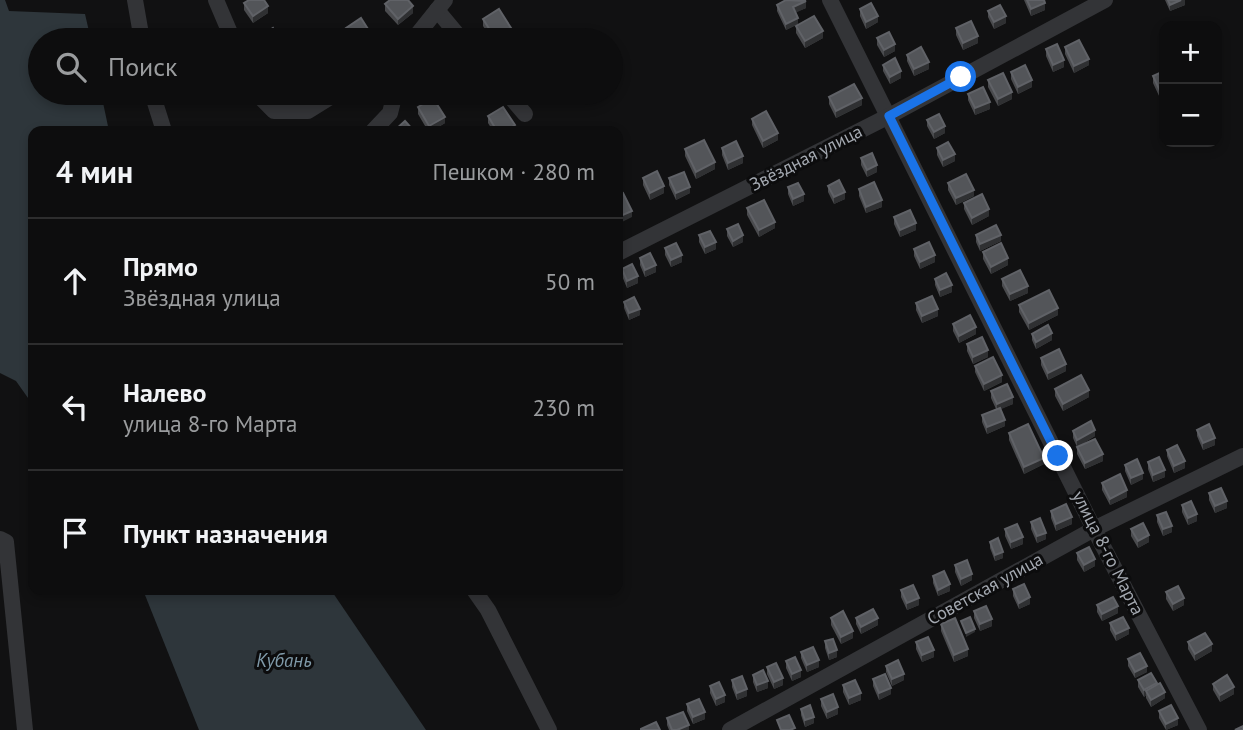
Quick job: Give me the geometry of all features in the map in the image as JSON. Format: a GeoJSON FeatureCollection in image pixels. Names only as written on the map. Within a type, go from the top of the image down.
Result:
{"type":"FeatureCollection","features":[{"type":"Feature","properties":{"kind":"street"},"geometry":{"type":"LineString","coordinates":[[135,0],[140,28]]}},
{"type":"Feature","properties":{"kind":"street"},"geometry":{"type":"LineString","coordinates":[[216,0],[228,28]]}},
{"type":"Feature","properties":{"kind":"street","name":"улица 8-го Марта"},"geometry":{"type":"LineString","coordinates":[[830,0],[1094,529],[1199,730]]}},
{"type":"Feature","properties":{"kind":"street","name":"Звёздная улица"},"geometry":{"type":"LineString","coordinates":[[623,250],[889,116],[1105,0]]}},
{"type":"Feature","properties":{"kind":"street"},"geometry":{"type":"LineString","coordinates":[[423,28],[441,5],[455,28]]}},
{"type":"Feature","properties":{"kind":"street"},"geometry":{"type":"LineString","coordinates":[[156,105],[162,126]]}},
{"type":"Feature","properties":{"kind":"street"},"geometry":{"type":"LineString","coordinates":[[268,105],[274,111],[308,111],[318,105]]}},
{"type":"Feature","properties":{"kind":"street"},"geometry":{"type":"LineString","coordinates":[[378,126],[390,113],[392,105]]}},
{"type":"Feature","properties":{"kind":"street"},"geometry":{"type":"LineString","coordinates":[[517,105],[525,114]]}},
{"type":"Feature","properties":{"kind":"street","name":"Советская улица"},"geometry":{"type":"LineString","coordinates":[[730,730],[1094,529],[1243,456]]}},
{"type":"Feature","properties":{"kind":"street"},"geometry":{"type":"LineString","coordinates":[[3,541],[25,730]]}},
{"type":"Feature","properties":{"kind":"street"},"geometry":{"type":"LineString","coordinates":[[478,595],[488,610],[549,730]]}},
{"type":"Feature","properties":{"kind":"water"},"geometry":{"type":"Polygon","coordinates":[[[0,0],[5,0],[9,11],[85,14],[88,28],[28,28],[28,105],[104,105],[108,126],[28,126],[28,398],[16,381],[0,373],[0,0]]]}},
{"type":"Feature","properties":{"kind":"water","name":"Кубань"},"geometry":{"type":"Polygon","coordinates":[[[145,595],[334,595],[426,730],[199,730],[145,595]]]}},
{"type":"Feature","properties":{"kind":"building"},"geometry":{"type":"Polygon","coordinates":[[[249,0],[264,0],[268,6],[253,16],[244,3],[249,0]]]}},
{"type":"Feature","properties":{"kind":"building"},"geometry":{"type":"Polygon","coordinates":[[[390,0],[408,0],[413,6],[398,19],[385,4],[390,0]]]}},
{"type":"Feature","properties":{"kind":"building"},"geometry":{"type":"Polygon","coordinates":[[[786,0],[806,1],[793,7],[798,18],[786,24],[777,5],[786,0]]]}},
{"type":"Feature","properties":{"kind":"building"},"geometry":{"type":"Polygon","coordinates":[[[1027,0],[1044,0],[1045,3],[1031,9],[1027,0]]]}},
{"type":"Feature","properties":{"kind":"building"},"geometry":{"type":"Polygon","coordinates":[[[1168,0],[1181,0],[1170,5],[1168,0]]]}},
{"type":"Feature","properties":{"kind":"building"},"geometry":{"type":"Polygon","coordinates":[[[871,3],[878,16],[866,22],[860,9],[871,3]]]}},
{"type":"Feature","properties":{"kind":"building"},"geometry":{"type":"Polygon","coordinates":[[[1000,5],[1006,16],[994,22],[988,11],[1000,5]]]}},
{"type":"Feature","properties":{"kind":"building"},"geometry":{"type":"Polygon","coordinates":[[[499,9],[511,28],[489,28],[483,19],[499,9]]]}},
{"type":"Feature","properties":{"kind":"building"},"geometry":{"type":"Polygon","coordinates":[[[814,16],[823,31],[805,41],[796,26],[814,16]]]}},
{"type":"Feature","properties":{"kind":"building"},"geometry":{"type":"Polygon","coordinates":[[[361,18],[367,28],[346,28],[361,18]]]}},
{"type":"Feature","properties":{"kind":"building"},"geometry":{"type":"Polygon","coordinates":[[[971,21],[978,36],[963,43],[956,28],[971,21]]]}},
{"type":"Feature","properties":{"kind":"building"},"geometry":{"type":"Polygon","coordinates":[[[889,32],[895,44],[884,50],[877,38],[889,32]]]}},
{"type":"Feature","properties":{"kind":"building"},"geometry":{"type":"Polygon","coordinates":[[[1079,40],[1089,59],[1074,66],[1065,47],[1079,40]]]}},
{"type":"Feature","properties":{"kind":"building"},"geometry":{"type":"Polygon","coordinates":[[[1057,44],[1064,60],[1053,65],[1046,49],[1057,44]]]}},
{"type":"Feature","properties":{"kind":"building"},"geometry":{"type":"Polygon","coordinates":[[[921,47],[929,62],[914,69],[907,55],[921,47]]]}},
{"type":"Feature","properties":{"kind":"building"},"geometry":{"type":"Polygon","coordinates":[[[895,58],[901,71],[890,77],[883,65],[895,58]]]}},
{"type":"Feature","properties":{"kind":"building"},"geometry":{"type":"Polygon","coordinates":[[[1025,65],[1032,80],[1018,87],[1011,72],[1025,65]]]}},
{"type":"Feature","properties":{"kind":"building"},"geometry":{"type":"Polygon","coordinates":[[[1003,73],[1012,92],[998,99],[988,80],[1003,73]]]}},
{"type":"Feature","properties":{"kind":"building"},"geometry":{"type":"Polygon","coordinates":[[[1159,73],[1159,89],[1153,76],[1159,73]]]}},
{"type":"Feature","properties":{"kind":"building"},"geometry":{"type":"Polygon","coordinates":[[[854,84],[862,98],[836,111],[829,97],[854,84]]]}},
{"type":"Feature","properties":{"kind":"building"},"geometry":{"type":"Polygon","coordinates":[[[983,87],[990,102],[975,108],[968,94],[983,87]]]}},
{"type":"Feature","properties":{"kind":"building"},"geometry":{"type":"Polygon","coordinates":[[[437,105],[445,117],[429,126],[418,107],[437,105]]]}},
{"type":"Feature","properties":{"kind":"building"},"geometry":{"type":"Polygon","coordinates":[[[503,107],[515,125],[494,126],[488,116],[503,107]]]}},
{"type":"Feature","properties":{"kind":"building"},"geometry":{"type":"Polygon","coordinates":[[[766,111],[778,133],[763,141],[752,119],[766,111]]]}},
{"type":"Feature","properties":{"kind":"building"},"geometry":{"type":"Polygon","coordinates":[[[939,114],[945,126],[934,132],[927,120],[939,114]]]}},
{"type":"Feature","properties":{"kind":"building"},"geometry":{"type":"Polygon","coordinates":[[[704,140],[715,162],[696,172],[685,149],[704,140]]]}},
{"type":"Feature","properties":{"kind":"building"},"geometry":{"type":"Polygon","coordinates":[[[736,141],[743,156],[728,163],[722,148],[736,141]]]}},
{"type":"Feature","properties":{"kind":"building"},"geometry":{"type":"Polygon","coordinates":[[[948,142],[955,154],[943,160],[937,148],[948,142]]]}},
{"type":"Feature","properties":{"kind":"building"},"geometry":{"type":"Polygon","coordinates":[[[872,153],[877,165],[867,170],[861,158],[872,153]]]}},
{"type":"Feature","properties":{"kind":"building"},"geometry":{"type":"Polygon","coordinates":[[[657,171],[664,186],[650,193],[643,178],[657,171]]]}},
{"type":"Feature","properties":{"kind":"building"},"geometry":{"type":"Polygon","coordinates":[[[684,172],[690,187],[676,193],[669,178],[684,172]]]}},
{"type":"Feature","properties":{"kind":"building"},"geometry":{"type":"Polygon","coordinates":[[[966,174],[974,190],[956,198],[948,183],[966,174]]]}},
{"type":"Feature","properties":{"kind":"building"},"geometry":{"type":"Polygon","coordinates":[[[839,180],[845,192],[834,197],[828,186],[839,180]]]}},
{"type":"Feature","properties":{"kind":"building"},"geometry":{"type":"Polygon","coordinates":[[[874,182],[882,200],[866,207],[859,189],[874,182]]]}},
{"type":"Feature","properties":{"kind":"building"},"geometry":{"type":"Polygon","coordinates":[[[798,183],[804,194],[793,199],[788,187],[798,183]]]}},
{"type":"Feature","properties":{"kind":"building"},"geometry":{"type":"Polygon","coordinates":[[[623,193],[632,211],[623,215],[623,193]]]}},
{"type":"Feature","properties":{"kind":"building"},"geometry":{"type":"Polygon","coordinates":[[[982,194],[989,209],[972,218],[964,203],[982,194]]]}},
{"type":"Feature","properties":{"kind":"building"},"geometry":{"type":"Polygon","coordinates":[[[764,200],[775,222],[759,230],[747,208],[764,200]]]}},
{"type":"Feature","properties":{"kind":"building"},"geometry":{"type":"Polygon","coordinates":[[[910,210],[916,223],[900,230],[894,217],[910,210]]]}},
{"type":"Feature","properties":{"kind":"building"},"geometry":{"type":"Polygon","coordinates":[[[738,224],[743,235],[733,241],[727,229],[738,224]]]}},
{"type":"Feature","properties":{"kind":"building"},"geometry":{"type":"Polygon","coordinates":[[[996,225],[1001,235],[980,244],[976,235],[996,225]]]}},
{"type":"Feature","properties":{"kind":"building"},"geometry":{"type":"Polygon","coordinates":[[[710,231],[716,242],[705,247],[699,235],[710,231]]]}},
{"type":"Feature","properties":{"kind":"building"},"geometry":{"type":"Polygon","coordinates":[[[929,242],[935,255],[920,262],[914,249],[929,242]]]}},
{"type":"Feature","properties":{"kind":"building"},"geometry":{"type":"Polygon","coordinates":[[[676,243],[682,255],[671,260],[665,248],[676,243]]]}},
{"type":"Feature","properties":{"kind":"building"},"geometry":{"type":"Polygon","coordinates":[[[1001,243],[1008,258],[991,267],[983,252],[1001,243]]]}},
{"type":"Feature","properties":{"kind":"building"},"geometry":{"type":"Polygon","coordinates":[[[650,253],[656,265],[645,270],[640,258],[650,253]]]}},
{"type":"Feature","properties":{"kind":"building"},"geometry":{"type":"Polygon","coordinates":[[[632,264],[638,276],[627,281],[623,268],[632,264]]]}},
{"type":"Feature","properties":{"kind":"building"},"geometry":{"type":"Polygon","coordinates":[[[1020,270],[1028,286],[1010,294],[1002,279],[1020,270]]]}},
{"type":"Feature","properties":{"kind":"building"},"geometry":{"type":"Polygon","coordinates":[[[946,273],[952,285],[940,290],[935,279],[946,273]]]}},
{"type":"Feature","properties":{"kind":"building"},"geometry":{"type":"Polygon","coordinates":[[[1049,290],[1058,308],[1029,323],[1019,305],[1049,290]]]}},
{"type":"Feature","properties":{"kind":"building"},"geometry":{"type":"Polygon","coordinates":[[[932,296],[938,309],[922,316],[916,303],[932,296]]]}},
{"type":"Feature","properties":{"kind":"building"},"geometry":{"type":"Polygon","coordinates":[[[634,297],[640,309],[629,313],[624,302],[634,297]]]}},
{"type":"Feature","properties":{"kind":"building"},"geometry":{"type":"Polygon","coordinates":[[[970,315],[976,327],[959,336],[953,324],[970,315]]]}},
{"type":"Feature","properties":{"kind":"building"},"geometry":{"type":"Polygon","coordinates":[[[1048,325],[1052,333],[1036,342],[1032,334],[1048,325]]]}},
{"type":"Feature","properties":{"kind":"building"},"geometry":{"type":"Polygon","coordinates":[[[982,337],[988,350],[973,357],[967,344],[982,337]]]}},
{"type":"Feature","properties":{"kind":"building"},"geometry":{"type":"Polygon","coordinates":[[[1059,349],[1066,364],[1048,373],[1041,358],[1059,349]]]}},
{"type":"Feature","properties":{"kind":"building"},"geometry":{"type":"Polygon","coordinates":[[[993,357],[1002,375],[984,384],[975,366],[993,357]]]}},
{"type":"Feature","properties":{"kind":"building"},"geometry":{"type":"Polygon","coordinates":[[[1081,375],[1089,390],[1063,404],[1055,389],[1081,375]]]}},
{"type":"Feature","properties":{"kind":"building"},"geometry":{"type":"Polygon","coordinates":[[[1007,384],[1013,397],[997,404],[991,391],[1007,384]]]}},
{"type":"Feature","properties":{"kind":"building"},"geometry":{"type":"Polygon","coordinates":[[[1000,408],[1005,420],[987,427],[982,415],[1000,408]]]}},
{"type":"Feature","properties":{"kind":"building"},"geometry":{"type":"Polygon","coordinates":[[[1091,421],[1095,430],[1077,440],[1073,431],[1091,421]]]}},
{"type":"Feature","properties":{"kind":"building"},"geometry":{"type":"Polygon","coordinates":[[[1028,424],[1044,458],[1024,467],[1009,433],[1028,424]]]}},
{"type":"Feature","properties":{"kind":"building"},"geometry":{"type":"Polygon","coordinates":[[[1209,424],[1215,438],[1203,443],[1197,430],[1209,424]]]}},
{"type":"Feature","properties":{"kind":"building"},"geometry":{"type":"Polygon","coordinates":[[[1095,439],[1103,454],[1085,463],[1077,447],[1095,439]]]}},
{"type":"Feature","properties":{"kind":"building"},"geometry":{"type":"Polygon","coordinates":[[[1177,445],[1185,461],[1174,466],[1167,450],[1177,445]]]}},
{"type":"Feature","properties":{"kind":"building"},"geometry":{"type":"Polygon","coordinates":[[[1159,457],[1165,470],[1153,475],[1148,462],[1159,457]]]}},
{"type":"Feature","properties":{"kind":"building"},"geometry":{"type":"Polygon","coordinates":[[[1137,459],[1143,473],[1131,478],[1125,465],[1137,459]]]}},
{"type":"Feature","properties":{"kind":"building"},"geometry":{"type":"Polygon","coordinates":[[[1120,474],[1127,490],[1110,499],[1102,483],[1120,474]]]}},
{"type":"Feature","properties":{"kind":"building"},"geometry":{"type":"Polygon","coordinates":[[[1221,488],[1227,501],[1215,506],[1209,493],[1221,488]]]}},
{"type":"Feature","properties":{"kind":"building"},"geometry":{"type":"Polygon","coordinates":[[[1191,501],[1197,514],[1188,518],[1182,505],[1191,501]]]}},
{"type":"Feature","properties":{"kind":"building"},"geometry":{"type":"Polygon","coordinates":[[[1066,504],[1072,517],[1056,524],[1051,511],[1066,504]]]}},
{"type":"Feature","properties":{"kind":"building"},"geometry":{"type":"Polygon","coordinates":[[[1166,512],[1172,526],[1163,529],[1157,515],[1166,512]]]}},
{"type":"Feature","properties":{"kind":"building"},"geometry":{"type":"Polygon","coordinates":[[[1040,518],[1046,533],[1037,536],[1031,522],[1040,518]]]}},
{"type":"Feature","properties":{"kind":"building"},"geometry":{"type":"Polygon","coordinates":[[[1143,523],[1149,535],[1138,541],[1131,529],[1143,523]]]}},
{"type":"Feature","properties":{"kind":"building"},"geometry":{"type":"Polygon","coordinates":[[[1017,524],[1023,537],[1011,542],[1005,529],[1017,524]]]}},
{"type":"Feature","properties":{"kind":"building"},"geometry":{"type":"Polygon","coordinates":[[[998,538],[1003,552],[995,555],[990,542],[998,538]]]}},
{"type":"Feature","properties":{"kind":"building"},"geometry":{"type":"Polygon","coordinates":[[[1089,547],[1095,559],[1084,565],[1077,553],[1089,547]]]}},
{"type":"Feature","properties":{"kind":"building"},"geometry":{"type":"Polygon","coordinates":[[[967,560],[972,574],[961,579],[955,565],[967,560]]]}},
{"type":"Feature","properties":{"kind":"building"},"geometry":{"type":"Polygon","coordinates":[[[944,571],[950,584],[938,590],[933,576],[944,571]]]}},
{"type":"Feature","properties":{"kind":"building"},"geometry":{"type":"Polygon","coordinates":[[[1024,584],[1030,597],[1019,603],[1013,589],[1024,584]]]}},
{"type":"Feature","properties":{"kind":"building"},"geometry":{"type":"Polygon","coordinates":[[[913,585],[919,598],[907,603],[901,590],[913,585]]]}},
{"type":"Feature","properties":{"kind":"building"},"geometry":{"type":"Polygon","coordinates":[[[1178,586],[1184,598],[1173,604],[1166,592],[1178,586]]]}},
{"type":"Feature","properties":{"kind":"building"},"geometry":{"type":"Polygon","coordinates":[[[1113,597],[1118,606],[1102,614],[1097,605],[1113,597]]]}},
{"type":"Feature","properties":{"kind":"building"},"geometry":{"type":"Polygon","coordinates":[[[986,606],[992,619],[980,624],[974,611],[986,606]]]}},
{"type":"Feature","properties":{"kind":"building"},"geometry":{"type":"Polygon","coordinates":[[[873,609],[878,618],[861,627],[856,618],[873,609]]]}},
{"type":"Feature","properties":{"kind":"building"},"geometry":{"type":"Polygon","coordinates":[[[843,611],[853,631],[841,637],[831,618],[843,611]]]}},
{"type":"Feature","properties":{"kind":"building"},"geometry":{"type":"Polygon","coordinates":[[[970,617],[975,629],[966,633],[961,621],[970,617]]]}},
{"type":"Feature","properties":{"kind":"building"},"geometry":{"type":"Polygon","coordinates":[[[1123,617],[1129,628],[1116,634],[1110,623],[1123,617]]]}},
{"type":"Feature","properties":{"kind":"building"},"geometry":{"type":"Polygon","coordinates":[[[955,618],[968,649],[954,655],[941,624],[955,618]]]}},
{"type":"Feature","properties":{"kind":"building"},"geometry":{"type":"Polygon","coordinates":[[[1205,633],[1212,644],[1195,654],[1188,642],[1205,633]]]}},
{"type":"Feature","properties":{"kind":"building"},"geometry":{"type":"Polygon","coordinates":[[[928,637],[934,650],[922,655],[916,642],[928,637]]]}},
{"type":"Feature","properties":{"kind":"building"},"geometry":{"type":"Polygon","coordinates":[[[833,639],[837,650],[829,653],[825,641],[833,639]]]}},
{"type":"Feature","properties":{"kind":"building"},"geometry":{"type":"Polygon","coordinates":[[[813,647],[819,660],[807,665],[801,652],[813,647]]]}},
{"type":"Feature","properties":{"kind":"building"},"geometry":{"type":"Polygon","coordinates":[[[1140,653],[1147,666],[1135,672],[1128,659],[1140,653]]]}},
{"type":"Feature","properties":{"kind":"building"},"geometry":{"type":"Polygon","coordinates":[[[795,657],[801,670],[792,674],[786,661],[795,657]]]}},
{"type":"Feature","properties":{"kind":"building"},"geometry":{"type":"Polygon","coordinates":[[[898,660],[904,674],[892,679],[886,666],[898,660]]]}},
{"type":"Feature","properties":{"kind":"building"},"geometry":{"type":"Polygon","coordinates":[[[776,663],[783,678],[774,682],[767,667],[776,663]]]}},
{"type":"Feature","properties":{"kind":"building"},"geometry":{"type":"Polygon","coordinates":[[[763,670],[768,681],[757,685],[753,675],[763,670]]]}},
{"type":"Feature","properties":{"kind":"building"},"geometry":{"type":"Polygon","coordinates":[[[1151,673],[1157,683],[1144,690],[1138,680],[1151,673]]]}},
{"type":"Feature","properties":{"kind":"building"},"geometry":{"type":"Polygon","coordinates":[[[885,674],[891,688],[879,693],[873,679],[885,674]]]}},
{"type":"Feature","properties":{"kind":"building"},"geometry":{"type":"Polygon","coordinates":[[[1227,675],[1234,687],[1220,695],[1213,684],[1227,675]]]}},
{"type":"Feature","properties":{"kind":"building"},"geometry":{"type":"Polygon","coordinates":[[[742,676],[747,689],[737,693],[732,680],[742,676]]]}},
{"type":"Feature","properties":{"kind":"building"},"geometry":{"type":"Polygon","coordinates":[[[855,680],[861,693],[849,698],[843,685],[855,680]]]}},
{"type":"Feature","properties":{"kind":"building"},"geometry":{"type":"Polygon","coordinates":[[[719,682],[725,695],[716,699],[710,686],[719,682]]]}},
{"type":"Feature","properties":{"kind":"building"},"geometry":{"type":"Polygon","coordinates":[[[1160,683],[1165,692],[1151,700],[1146,691],[1160,683]]]}},
{"type":"Feature","properties":{"kind":"building"},"geometry":{"type":"Polygon","coordinates":[[[833,694],[838,707],[827,712],[821,699],[833,694]]]}},
{"type":"Feature","properties":{"kind":"building"},"geometry":{"type":"Polygon","coordinates":[[[699,699],[705,712],[693,717],[687,704],[699,699]]]}},
{"type":"Feature","properties":{"kind":"building"},"geometry":{"type":"Polygon","coordinates":[[[810,705],[814,717],[805,720],[801,709],[810,705]]]}},
{"type":"Feature","properties":{"kind":"building"},"geometry":{"type":"Polygon","coordinates":[[[1171,705],[1178,718],[1166,724],[1159,711],[1171,705]]]}},
{"type":"Feature","properties":{"kind":"building"},"geometry":{"type":"Polygon","coordinates":[[[683,712],[689,725],[672,730],[667,718],[683,712]]]}},
{"type":"Feature","properties":{"kind":"building"},"geometry":{"type":"Polygon","coordinates":[[[789,715],[795,728],[781,730],[777,720],[789,715]]]}},
{"type":"Feature","properties":{"kind":"building"},"geometry":{"type":"Polygon","coordinates":[[[656,722],[660,730],[641,730],[641,729],[656,722]]]}},
{"type":"Feature","properties":{"kind":"route"},"geometry":{"type":"LineString","coordinates":[[961,77],[889,116],[1058,456]]}}]}
